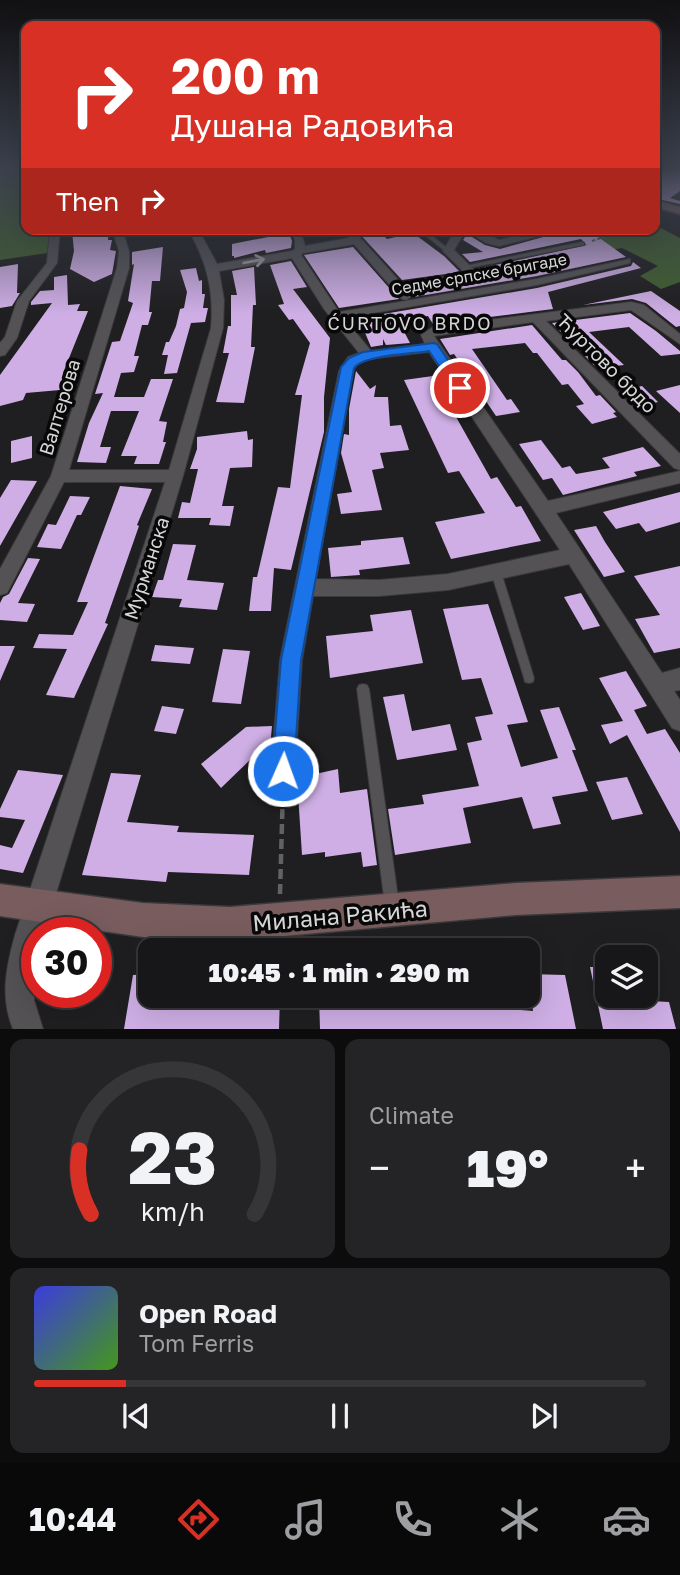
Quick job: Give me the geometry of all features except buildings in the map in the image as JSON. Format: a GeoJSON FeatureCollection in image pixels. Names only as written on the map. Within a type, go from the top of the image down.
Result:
{"type":"FeatureCollection","features":[{"type":"Feature","properties":{"kind":"main road","name":"Милана Ракића"},"geometry":{"type":"LineString","coordinates":[[0,900],[170,922],[230,924],[516,899],[679,898]]}},
{"type":"Feature","properties":{"kind":"street"},"geometry":{"type":"LineString","coordinates":[[0,352],[11,338],[23,301],[51,265],[54,235]]}},
{"type":"Feature","properties":{"kind":"street","name":"Валтерова"},"geometry":{"type":"LineString","coordinates":[[0,587],[59,476],[123,268],[124,251],[119,235]]}},
{"type":"Feature","properties":{"kind":"street","name":"Мурманска"},"geometry":{"type":"LineString","coordinates":[[28,1029],[19,995],[20,977],[37,906],[175,476],[217,328],[219,293],[215,268],[196,235]]}},
{"type":"Feature","properties":{"kind":"street"},"geometry":{"type":"LineString","coordinates":[[298,235],[300,240],[297,252],[336,316],[367,355]]}},
{"type":"Feature","properties":{"kind":"street"},"geometry":{"type":"LineString","coordinates":[[352,235],[411,302]]}},
{"type":"Feature","properties":{"kind":"street"},"geometry":{"type":"LineString","coordinates":[[399,287],[471,277],[448,251],[457,235]]}},
{"type":"Feature","properties":{"kind":"street"},"geometry":{"type":"LineString","coordinates":[[481,235],[496,243],[535,235]]}},
{"type":"Feature","properties":{"kind":"street"},"geometry":{"type":"LineString","coordinates":[[215,268],[357,240]]}},
{"type":"Feature","properties":{"kind":"street","name":"Седме српске бригаде"},"geometry":{"type":"LineString","coordinates":[[336,316],[537,282],[626,261]]}},
{"type":"Feature","properties":{"kind":"street"},"geometry":{"type":"LineString","coordinates":[[283,771],[291,660],[346,371],[353,360],[536,318],[626,306],[640,308],[680,340]]}},
{"type":"Feature","properties":{"kind":"street","name":"Ћуртово брдо"},"geometry":{"type":"LineString","coordinates":[[536,318],[680,464]]}},
{"type":"Feature","properties":{"kind":"street"},"geometry":{"type":"LineString","coordinates":[[431,340],[680,720]]}},
{"type":"Feature","properties":{"kind":"street"},"geometry":{"type":"LineString","coordinates":[[59,476],[175,476]]}},
{"type":"Feature","properties":{"kind":"street"},"geometry":{"type":"LineString","coordinates":[[544,509],[680,477]]}},
{"type":"Feature","properties":{"kind":"street"},"geometry":{"type":"LineString","coordinates":[[306,587],[340,589],[420,585],[572,555]]}},
{"type":"Feature","properties":{"kind":"street"},"geometry":{"type":"LineString","coordinates":[[658,685],[680,679]]}},
{"type":"Feature","properties":{"kind":"lane"},"geometry":{"type":"LineString","coordinates":[[428,235],[448,251]]}},
{"type":"Feature","properties":{"kind":"lane"},"geometry":{"type":"LineString","coordinates":[[463,267],[582,244]]}},
{"type":"Feature","properties":{"kind":"lane"},"geometry":{"type":"LineString","coordinates":[[496,572],[530,678]]}},
{"type":"Feature","properties":{"kind":"lane"},"geometry":{"type":"LineString","coordinates":[[363,689],[392,910]]}},
{"type":"Feature","properties":{"kind":"path"},"geometry":{"type":"LineString","coordinates":[[582,244],[609,235]]}},
{"type":"Feature","properties":{"kind":"path"},"geometry":{"type":"LineString","coordinates":[[279,920],[283,771]]}},
{"type":"Feature","properties":{"kind":"green space"},"geometry":{"type":"Polygon","coordinates":[[[0,218],[21,218],[21,235],[55,235],[54,252],[0,260],[0,218]]]}},
{"type":"Feature","properties":{"kind":"green space"},"geometry":{"type":"Polygon","coordinates":[[[660,228],[680,238],[680,282],[661,289],[640,276],[658,266],[622,248],[594,253],[582,244],[607,235],[660,235],[660,228]]]}},
{"type":"Feature","properties":{"kind":"district","name":"ĆURTOVO BRDO"},"geometry":{"type":"Point","coordinates":[410,323]}},
{"type":"Feature","properties":{"kind":"route"},"geometry":{"type":"LineString","coordinates":[[283,771],[291,660],[346,371],[353,360],[359,357],[433,347],[460,388]]}}]}
